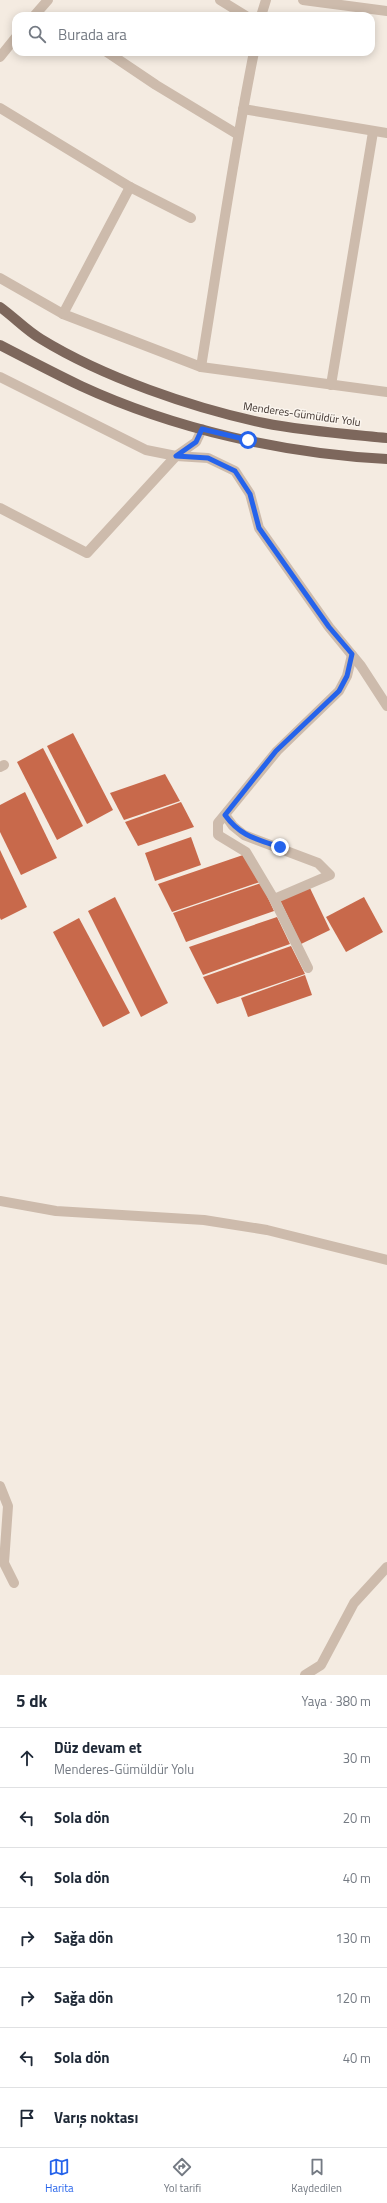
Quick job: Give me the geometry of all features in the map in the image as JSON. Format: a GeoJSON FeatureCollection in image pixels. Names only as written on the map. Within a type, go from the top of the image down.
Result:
{"type":"FeatureCollection","features":[{"type":"Feature","properties":{"kind":"main road","name":"Menderes-Gümüldür Yolu"},"geometry":{"type":"LineString","coordinates":[[0,307],[40,338],[83,361],[162,394],[232,416],[265,423],[387,438]]}},
{"type":"Feature","properties":{"kind":"main road"},"geometry":{"type":"LineString","coordinates":[[0,345],[82,386],[202,429],[248,440],[346,457],[387,459]]}},
{"type":"Feature","properties":{"kind":"street"},"geometry":{"type":"LineString","coordinates":[[38,12],[48,0]]}},
{"type":"Feature","properties":{"kind":"street"},"geometry":{"type":"LineString","coordinates":[[220,0],[240,12]]}},
{"type":"Feature","properties":{"kind":"street"},"geometry":{"type":"LineString","coordinates":[[262,12],[266,0]]}},
{"type":"Feature","properties":{"kind":"street"},"geometry":{"type":"LineString","coordinates":[[303,0],[387,11]]}},
{"type":"Feature","properties":{"kind":"street"},"geometry":{"type":"LineString","coordinates":[[0,57],[12,42]]}},
{"type":"Feature","properties":{"kind":"street"},"geometry":{"type":"LineString","coordinates":[[113,56],[156,85],[237,134]]}},
{"type":"Feature","properties":{"kind":"street"},"geometry":{"type":"LineString","coordinates":[[201,367],[234,169],[237,134],[253,56]]}},
{"type":"Feature","properties":{"kind":"street"},"geometry":{"type":"LineString","coordinates":[[0,108],[130,187],[191,218]]}},
{"type":"Feature","properties":{"kind":"street"},"geometry":{"type":"LineString","coordinates":[[243,109],[373,132],[387,133]]}},
{"type":"Feature","properties":{"kind":"street"},"geometry":{"type":"LineString","coordinates":[[331,384],[373,132]]}},
{"type":"Feature","properties":{"kind":"street"},"geometry":{"type":"LineString","coordinates":[[63,314],[130,187]]}},
{"type":"Feature","properties":{"kind":"street"},"geometry":{"type":"LineString","coordinates":[[0,278],[63,314],[201,367],[387,392]]}},
{"type":"Feature","properties":{"kind":"street"},"geometry":{"type":"LineString","coordinates":[[0,377],[146,450],[176,456],[208,458],[235,471],[250,494],[259,528],[329,627],[352,654],[387,706]]}},
{"type":"Feature","properties":{"kind":"street"},"geometry":{"type":"LineString","coordinates":[[0,508],[87,553],[176,456],[196,442],[202,429]]}},
{"type":"Feature","properties":{"kind":"street"},"geometry":{"type":"LineString","coordinates":[[308,968],[274,899],[246,852],[218,835],[218,823],[276,751],[339,691],[347,676],[352,654]]}},
{"type":"Feature","properties":{"kind":"street"},"geometry":{"type":"LineString","coordinates":[[225,815],[233,826],[244,835],[318,863],[330,875],[274,899]]}},
{"type":"Feature","properties":{"kind":"street"},"geometry":{"type":"LineString","coordinates":[[0,1201],[56,1211],[204,1220],[267,1230],[387,1260]]}},
{"type":"Feature","properties":{"kind":"street"},"geometry":{"type":"LineString","coordinates":[[0,1486],[8,1506],[4,1563],[14,1583]]}},
{"type":"Feature","properties":{"kind":"street"},"geometry":{"type":"LineString","coordinates":[[305,1675],[321,1665],[354,1603],[387,1567]]}},
{"type":"Feature","properties":{"kind":"building"},"geometry":{"type":"Polygon","coordinates":[[[73,733],[113,810],[87,824],[47,746],[73,733]]]}},
{"type":"Feature","properties":{"kind":"building"},"geometry":{"type":"Polygon","coordinates":[[[43,748],[83,826],[57,840],[17,762],[43,748]]]}},
{"type":"Feature","properties":{"kind":"building"},"geometry":{"type":"Polygon","coordinates":[[[165,774],[180,801],[124,820],[110,793],[165,774]]]}},
{"type":"Feature","properties":{"kind":"building"},"geometry":{"type":"Polygon","coordinates":[[[25,792],[57,858],[21,875],[0,832],[0,805],[25,792]]]}},
{"type":"Feature","properties":{"kind":"building"},"geometry":{"type":"Polygon","coordinates":[[[181,802],[194,827],[138,846],[125,822],[181,802]]]}},
{"type":"Feature","properties":{"kind":"building"},"geometry":{"type":"Polygon","coordinates":[[[191,837],[201,865],[155,881],[145,853],[191,837]]]}},
{"type":"Feature","properties":{"kind":"building"},"geometry":{"type":"Polygon","coordinates":[[[0,850],[27,907],[1,920],[0,918],[0,850]]]}},
{"type":"Feature","properties":{"kind":"building"},"geometry":{"type":"Polygon","coordinates":[[[243,855],[260,882],[172,912],[158,884],[243,855]]]}},
{"type":"Feature","properties":{"kind":"building"},"geometry":{"type":"Polygon","coordinates":[[[261,883],[274,911],[186,942],[173,913],[261,883]]]}},
{"type":"Feature","properties":{"kind":"building"},"geometry":{"type":"Polygon","coordinates":[[[309,886],[330,930],[301,944],[280,900],[309,886]]]}},
{"type":"Feature","properties":{"kind":"building"},"geometry":{"type":"Polygon","coordinates":[[[115,897],[168,1003],[141,1017],[88,911],[115,897]]]}},
{"type":"Feature","properties":{"kind":"building"},"geometry":{"type":"Polygon","coordinates":[[[364,897],[383,932],[346,952],[326,917],[364,897]]]}},
{"type":"Feature","properties":{"kind":"building"},"geometry":{"type":"Polygon","coordinates":[[[277,917],[290,944],[203,975],[189,947],[277,917]]]}},
{"type":"Feature","properties":{"kind":"building"},"geometry":{"type":"Polygon","coordinates":[[[79,918],[130,1013],[103,1027],[53,932],[79,918]]]}},
{"type":"Feature","properties":{"kind":"building"},"geometry":{"type":"Polygon","coordinates":[[[291,946],[305,974],[217,1004],[203,977],[291,946]]]}},
{"type":"Feature","properties":{"kind":"building"},"geometry":{"type":"Polygon","coordinates":[[[305,975],[312,995],[248,1017],[241,998],[305,975]]]}},
{"type":"Feature","properties":{"kind":"route"},"geometry":{"type":"LineString","coordinates":[[248,440],[202,429],[196,442],[176,456],[208,458],[235,471],[250,494],[259,528],[329,627],[352,654],[347,676],[339,691],[276,751],[225,815],[233,826],[244,835],[280,847]]}}]}
